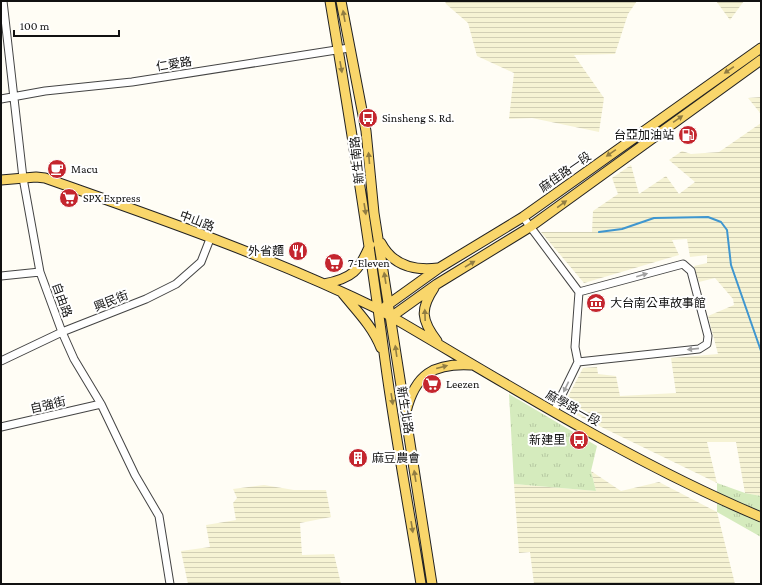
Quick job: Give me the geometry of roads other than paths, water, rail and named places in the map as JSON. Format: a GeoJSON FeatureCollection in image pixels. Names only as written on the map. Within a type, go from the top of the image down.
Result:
{"type":"FeatureCollection","features":[{"type":"Feature","properties":{"kind":"main road","name":"新生南路"},"geometry":{"type":"LineString","coordinates":[[330,1],[380,310]]}},
{"type":"Feature","properties":{"kind":"main road","name":"新生南路"},"geometry":{"type":"LineString","coordinates":[[341,1],[366,132],[374,213],[391,317]]}},
{"type":"Feature","properties":{"kind":"main road","name":"麻佳路一段"},"geometry":{"type":"LineString","coordinates":[[380,310],[439,268],[522,217],[761,48]]}},
{"type":"Feature","properties":{"kind":"main road","name":"麻佳路一段"},"geometry":{"type":"LineString","coordinates":[[391,317],[437,284],[530,227],[761,60]]}},
{"type":"Feature","properties":{"kind":"main road","name":"中山路"},"geometry":{"type":"LineString","coordinates":[[1,180],[45,178],[210,239],[341,291],[380,310]]}},
{"type":"Feature","properties":{"kind":"main road"},"geometry":{"type":"LineString","coordinates":[[378,238],[385,250],[397,261],[421,270],[439,268]]}},
{"type":"Feature","properties":{"kind":"main road"},"geometry":{"type":"LineString","coordinates":[[324,284],[345,279],[354,274],[370,245]]}},
{"type":"Feature","properties":{"kind":"main road"},"geometry":{"type":"LineString","coordinates":[[437,284],[428,297],[424,316],[429,330],[440,345]]}},
{"type":"Feature","properties":{"kind":"main road"},"geometry":{"type":"LineString","coordinates":[[341,291],[368,324],[376,337],[385,360]]}},
{"type":"Feature","properties":{"kind":"main road","name":"麻學路一段"},"geometry":{"type":"LineString","coordinates":[[380,310],[473,365],[636,457],[717,499],[761,517]]}},
{"type":"Feature","properties":{"kind":"main road","name":"新生北路"},"geometry":{"type":"LineString","coordinates":[[380,310],[385,360],[421,584]]}},
{"type":"Feature","properties":{"kind":"main road","name":"新生北路"},"geometry":{"type":"LineString","coordinates":[[391,317],[405,417],[432,584]]}},
{"type":"Feature","properties":{"kind":"main road"},"geometry":{"type":"LineString","coordinates":[[405,417],[409,398],[416,384],[424,375],[438,368],[455,364],[473,365]]}},
{"type":"Feature","properties":{"kind":"street","name":"自由路"},"geometry":{"type":"LineString","coordinates":[[3,1],[23,178],[40,272],[62,332],[74,359],[101,404],[135,474],[160,516],[170,584]]}},
{"type":"Feature","properties":{"kind":"street","name":"仁愛路"},"geometry":{"type":"LineString","coordinates":[[1,99],[132,82],[350,48]]}},
{"type":"Feature","properties":{"kind":"street"},"geometry":{"type":"LineString","coordinates":[[522,217],[579,292],[575,348],[578,362],[554,411]]}},
{"type":"Feature","properties":{"kind":"street","name":"興民街"},"geometry":{"type":"LineString","coordinates":[[1,361],[62,332],[146,299],[176,284],[201,262],[210,239]]}},
{"type":"Feature","properties":{"kind":"street"},"geometry":{"type":"LineString","coordinates":[[578,362],[700,348],[707,344],[708,336],[691,272],[683,264],[579,292]]}},
{"type":"Feature","properties":{"kind":"street"},"geometry":{"type":"LineString","coordinates":[[1,276],[40,272]]}},
{"type":"Feature","properties":{"kind":"street","name":"自強街"},"geometry":{"type":"LineString","coordinates":[[1,427],[101,404]]}},
{"type":"Feature","properties":{"kind":"waterway"},"geometry":{"type":"LineString","coordinates":[[599,232],[622,229],[654,218],[708,217],[721,222],[727,230],[731,265],[761,351]]}},
{"type":"Feature","properties":{"kind":"place","name":"Sinsheng S. Rd."},"geometry":{"type":"Point","coordinates":[368,118]}},
{"type":"Feature","properties":{"kind":"place","name":"台亞加油站"},"geometry":{"type":"Point","coordinates":[688,135]}},
{"type":"Feature","properties":{"kind":"place","name":"Macu"},"geometry":{"type":"Point","coordinates":[57,169]}},
{"type":"Feature","properties":{"kind":"place","name":"SPX Express"},"geometry":{"type":"Point","coordinates":[69,198]}},
{"type":"Feature","properties":{"kind":"place","name":"外省麵"},"geometry":{"type":"Point","coordinates":[298,251]}},
{"type":"Feature","properties":{"kind":"place","name":"7-Eleven"},"geometry":{"type":"Point","coordinates":[334,263]}},
{"type":"Feature","properties":{"kind":"place","name":"大台南公車故事館"},"geometry":{"type":"Point","coordinates":[596,303]}},
{"type":"Feature","properties":{"kind":"place","name":"Leezen"},"geometry":{"type":"Point","coordinates":[432,384]}},
{"type":"Feature","properties":{"kind":"place","name":"新建里"},"geometry":{"type":"Point","coordinates":[579,440]}},
{"type":"Feature","properties":{"kind":"place","name":"麻豆農會"},"geometry":{"type":"Point","coordinates":[358,458]}}]}
